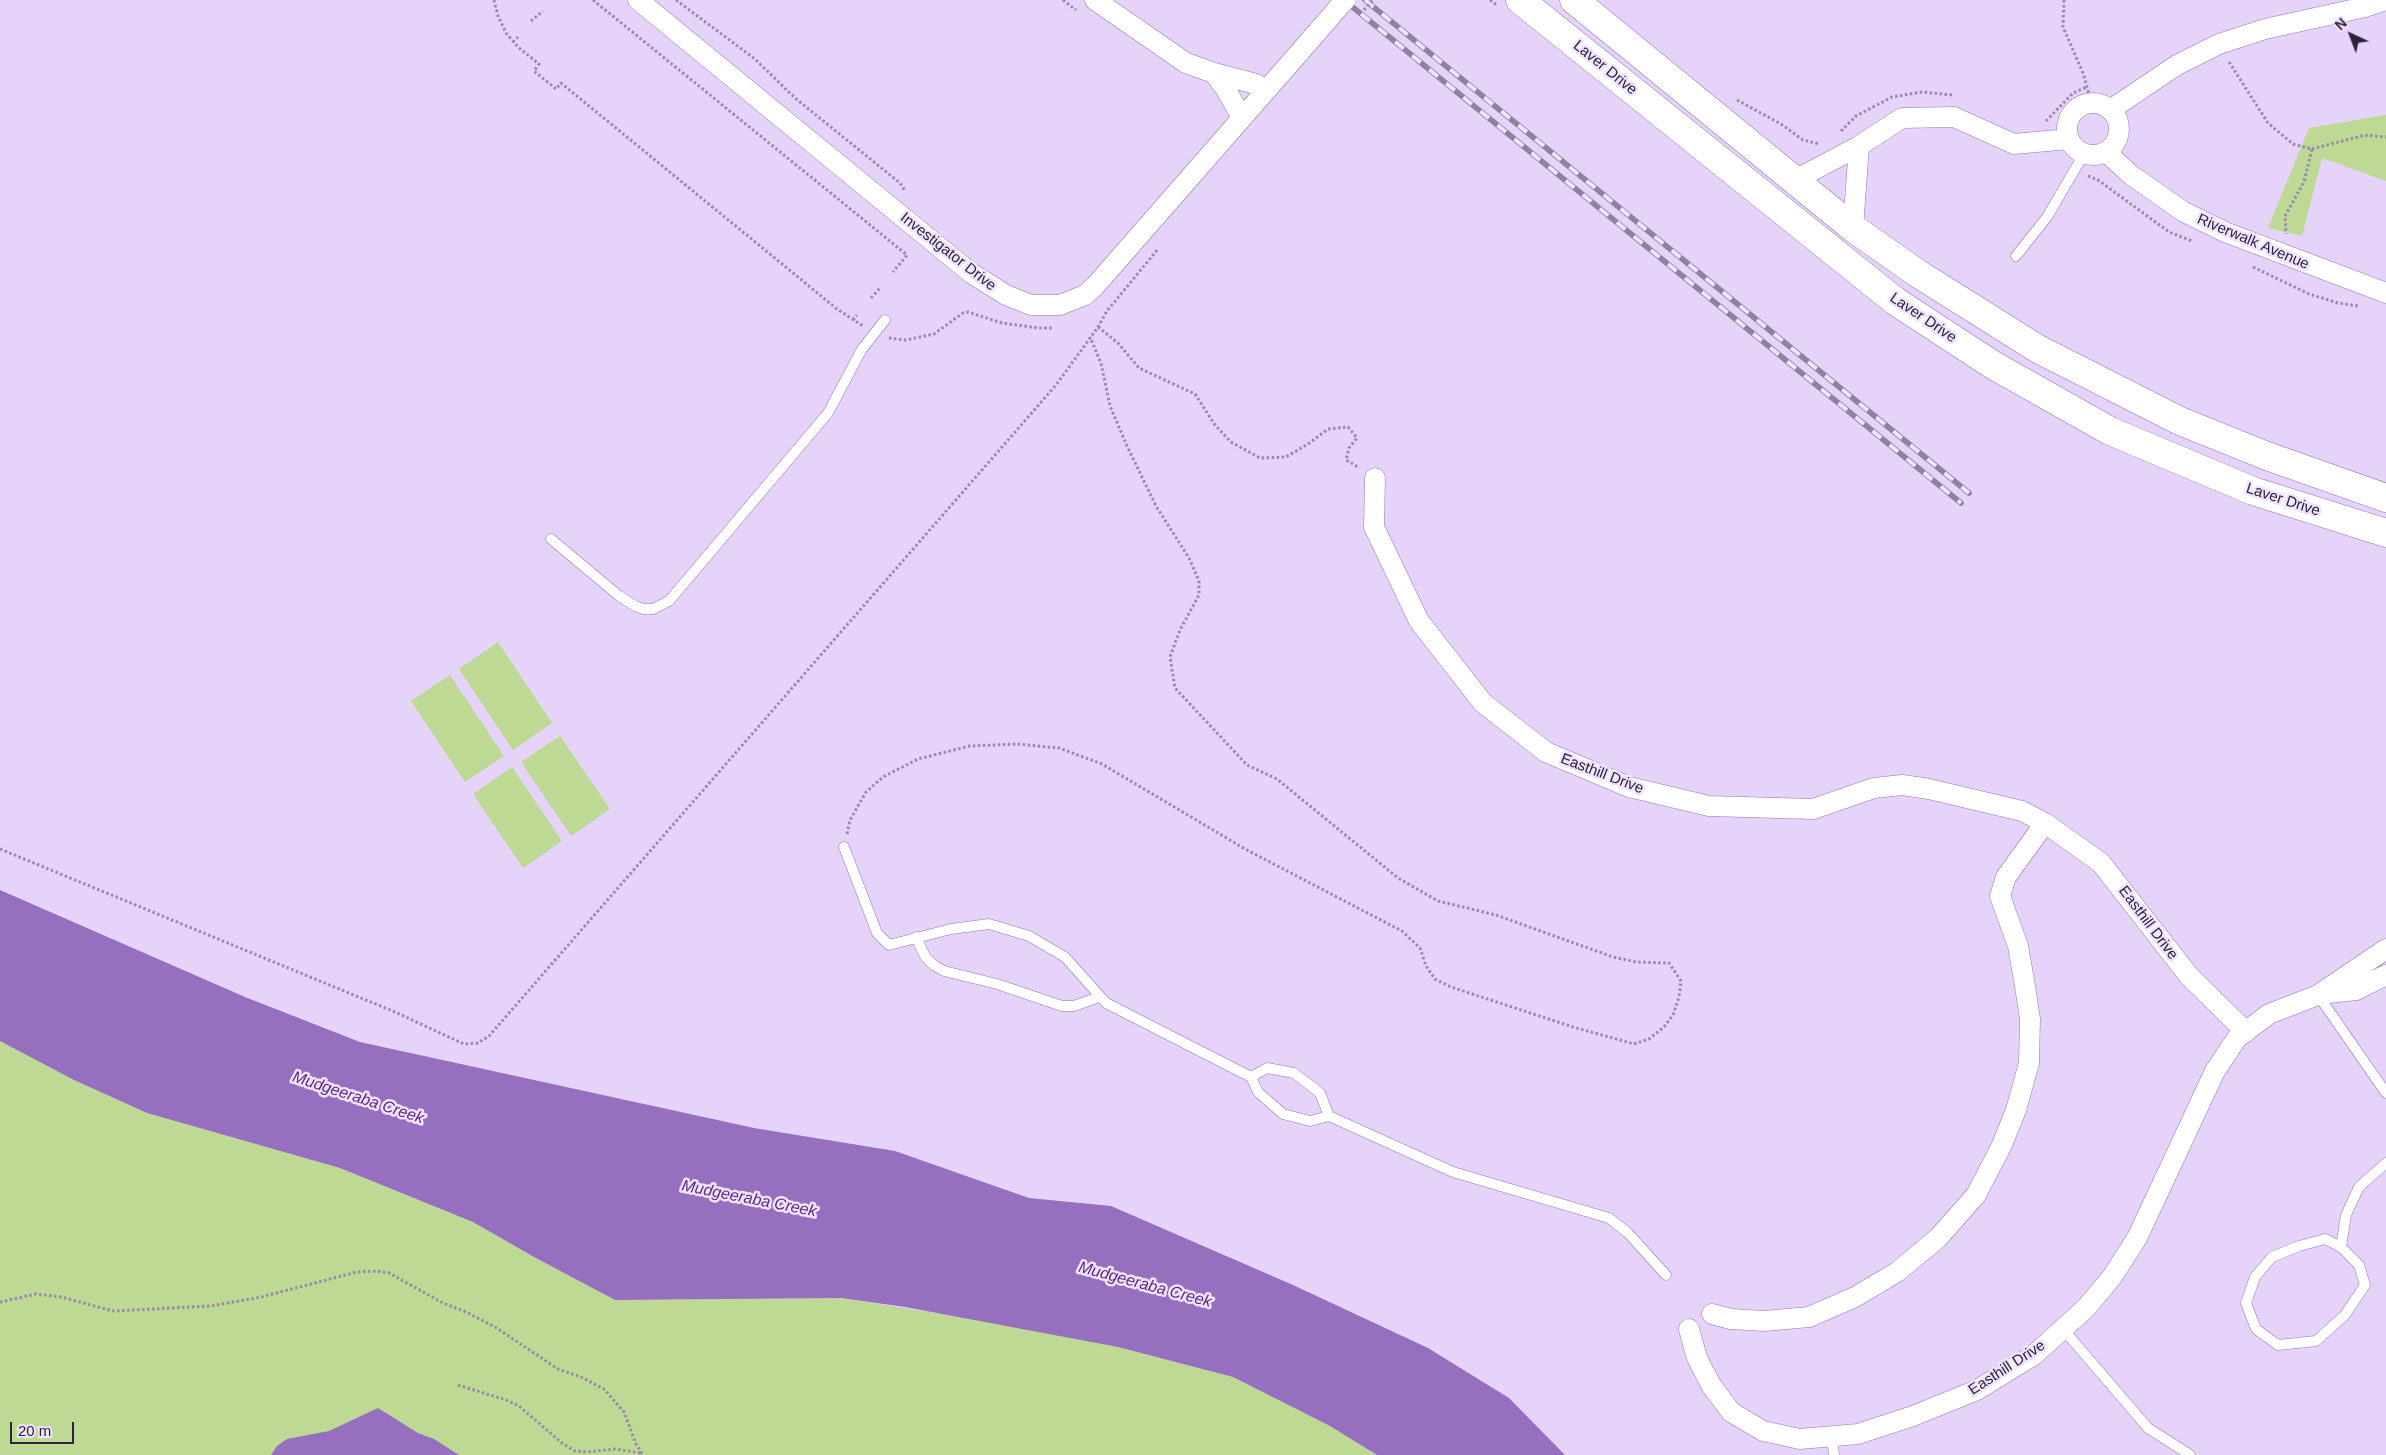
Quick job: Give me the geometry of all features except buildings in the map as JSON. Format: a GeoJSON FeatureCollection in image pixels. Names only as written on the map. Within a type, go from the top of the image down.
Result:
{"type":"FeatureCollection","features":[{"type":"Feature","properties":{"kind":"street","name":"Investigator Drive"},"geometry":{"type":"LineString","coordinates":[[638,0],[982,282],[1006,295],[1031,305],[1068,302],[1085,295],[1095,286],[1345,0]]}},
{"type":"Feature","properties":{"kind":"street"},"geometry":{"type":"LineString","coordinates":[[1095,0],[1172,55],[1214,73],[1248,81],[1266,90]]}},
{"type":"Feature","properties":{"kind":"street","name":"Laver Drive"},"geometry":{"type":"LineString","coordinates":[[1520,0],[1895,301],[1993,365],[2110,431],[2254,491],[2386,533]]}},
{"type":"Feature","properties":{"kind":"street"},"geometry":{"type":"LineString","coordinates":[[1574,0],[1792,181],[1853,228],[1917,272],[2038,349],[2180,421],[2267,456],[2386,498]]}},
{"type":"Feature","properties":{"kind":"street"},"geometry":{"type":"LineString","coordinates":[[2096,100],[2119,123],[2119,132],[2113,146],[2106,152],[2092,156],[2084,154],[2072,146],[2069,139],[2068,123],[2076,109],[2096,100],[2178,65],[2219,44],[2265,28],[2365,7],[2386,0]]}},
{"type":"Feature","properties":{"kind":"street"},"geometry":{"type":"LineString","coordinates":[[1214,73],[1242,118]]}},
{"type":"Feature","properties":{"kind":"street"},"geometry":{"type":"LineString","coordinates":[[1792,181],[1846,146],[1902,118],[1954,117],[2014,144],[2069,139]]}},
{"type":"Feature","properties":{"kind":"street"},"geometry":{"type":"LineString","coordinates":[[1846,146],[1853,228]]}},
{"type":"Feature","properties":{"kind":"street","name":"Riverwalk Avenue"},"geometry":{"type":"LineString","coordinates":[[2106,152],[2131,175],[2184,212],[2224,232],[2386,294]]}},
{"type":"Feature","properties":{"kind":"street","name":"Easthill Drive"},"geometry":{"type":"LineString","coordinates":[[1375,478],[1374,527],[1420,621],[1483,703],[1546,752],[1629,787],[1709,806],[1813,809],[1874,788],[1902,785],[1929,789],[2022,811],[2045,823],[2102,863],[2189,976],[2246,1032]]}},
{"type":"Feature","properties":{"kind":"street"},"geometry":{"type":"LineString","coordinates":[[1712,1314],[1731,1319],[1764,1321],[1809,1317],[1855,1297],[1897,1272],[1938,1238],[1976,1195],[2001,1147],[2016,1110],[2029,1063],[2030,1019],[2024,980],[2018,946],[2000,896],[2006,877],[2045,823]]}},
{"type":"Feature","properties":{"kind":"street","name":"Easthill Drive"},"geometry":{"type":"LineString","coordinates":[[1689,1329],[1697,1358],[1731,1412],[1764,1431],[1833,1446],[1858,1434],[1913,1416],[1977,1390],[2034,1355],[2086,1308],[2112,1277],[2137,1238],[2215,1071],[2237,1038],[2269,1014],[2318,995],[2386,948]]}},
{"type":"Feature","properties":{"kind":"street","name":"Easthill Drive"},"geometry":{"type":"LineString","coordinates":[[2318,995],[2356,990],[2386,975]]}},
{"type":"Feature","properties":{"kind":"lane"},"geometry":{"type":"LineString","coordinates":[[2016,256],[2047,217],[2084,154]]}},
{"type":"Feature","properties":{"kind":"lane"},"geometry":{"type":"LineString","coordinates":[[551,539],[618,595],[635,606],[653,609],[669,601],[828,413],[862,349],[885,320]]}},
{"type":"Feature","properties":{"kind":"lane"},"geometry":{"type":"LineString","coordinates":[[844,847],[877,933],[889,945],[951,929],[989,924],[1028,936],[1065,958],[1106,1003],[1251,1077],[1258,1092],[1283,1114],[1310,1121],[1329,1116],[1453,1172],[1609,1218],[1628,1233],[1666,1275]]}},
{"type":"Feature","properties":{"kind":"lane"},"geometry":{"type":"LineString","coordinates":[[916,937],[926,958],[944,971],[997,984],[1062,1006],[1074,1006],[1100,996]]}},
{"type":"Feature","properties":{"kind":"lane"},"geometry":{"type":"LineString","coordinates":[[2318,995],[2386,1093]]}},
{"type":"Feature","properties":{"kind":"lane"},"geometry":{"type":"LineString","coordinates":[[1251,1077],[1267,1068],[1294,1073],[1320,1093],[1329,1116]]}},
{"type":"Feature","properties":{"kind":"lane"},"geometry":{"type":"LineString","coordinates":[[2342,1247],[2325,1239],[2298,1246],[2272,1257],[2255,1277],[2246,1302],[2256,1328],[2278,1345],[2316,1341],[2345,1315],[2365,1285],[2359,1266],[2342,1247],[2346,1215],[2359,1187],[2386,1163]]}},
{"type":"Feature","properties":{"kind":"lane"},"geometry":{"type":"LineString","coordinates":[[2063,1329],[2148,1428],[2190,1455]]}},
{"type":"Feature","properties":{"kind":"path"},"geometry":{"type":"LineString","coordinates":[[494,0],[498,16],[506,33],[513,42],[539,64],[534,71],[556,89],[561,83],[853,320],[892,339],[920,339],[934,334],[963,313],[968,312],[1021,327],[1060,326]]}},
{"type":"Feature","properties":{"kind":"path"},"geometry":{"type":"LineString","coordinates":[[593,0],[907,255],[893,272]]}},
{"type":"Feature","properties":{"kind":"path"},"geometry":{"type":"LineString","coordinates":[[676,0],[755,60],[794,98],[900,183],[913,197]]}},
{"type":"Feature","properties":{"kind":"path"},"geometry":{"type":"LineString","coordinates":[[2064,0],[2062,27],[2096,100]]}},
{"type":"Feature","properties":{"kind":"path"},"geometry":{"type":"LineString","coordinates":[[531,21],[543,11]]}},
{"type":"Feature","properties":{"kind":"path"},"geometry":{"type":"LineString","coordinates":[[513,42],[518,37]]}},
{"type":"Feature","properties":{"kind":"path"},"geometry":{"type":"LineString","coordinates":[[2219,44],[2268,124],[2293,144],[2312,149],[2365,135],[2386,136]]}},
{"type":"Feature","properties":{"kind":"path"},"geometry":{"type":"LineString","coordinates":[[1736,99],[1781,124],[1802,140],[1810,143],[1846,146],[1856,116],[1892,97],[1922,92],[1957,96]]}},
{"type":"Feature","properties":{"kind":"path"},"geometry":{"type":"LineString","coordinates":[[2045,122],[2073,93],[2096,100]]}},
{"type":"Feature","properties":{"kind":"path"},"geometry":{"type":"LineString","coordinates":[[2283,255],[2287,240],[2285,216],[2304,182],[2312,149]]}},
{"type":"Feature","properties":{"kind":"path"},"geometry":{"type":"LineString","coordinates":[[0,849],[386,1008],[464,1044],[478,1043],[489,1036],[979,476],[1056,385],[1098,327],[1107,311],[1163,242]]}},
{"type":"Feature","properties":{"kind":"path"},"geometry":{"type":"LineString","coordinates":[[871,298],[881,287]]}},
{"type":"Feature","properties":{"kind":"path"},"geometry":{"type":"LineString","coordinates":[[1101,312],[1107,311]]}},
{"type":"Feature","properties":{"kind":"path"},"geometry":{"type":"LineString","coordinates":[[853,320],[857,315]]}},
{"type":"Feature","properties":{"kind":"path"},"geometry":{"type":"LineString","coordinates":[[1098,327],[1118,343],[1139,368],[1195,394],[1215,425],[1231,442],[1260,458],[1286,457],[1328,429],[1348,427],[1356,438],[1349,448],[1346,460],[1375,478]]}},
{"type":"Feature","properties":{"kind":"path"},"geometry":{"type":"LineString","coordinates":[[844,847],[850,820],[866,792],[883,776],[918,759],[970,746],[1017,744],[1060,748],[1102,764],[1245,849],[1402,931],[1420,948],[1426,966],[1435,980],[1451,987],[1573,1027],[1634,1044],[1649,1039],[1664,1027],[1673,1015],[1679,997],[1680,981],[1669,963],[1636,962],[1613,956],[1496,915],[1438,901],[1398,878],[1277,779],[1247,764],[1175,688],[1170,657],[1180,630],[1199,595],[1200,581],[1189,558],[1156,506],[1127,446],[1110,406],[1101,363],[1090,337]]}},
{"type":"Feature","properties":{"kind":"path"},"geometry":{"type":"LineString","coordinates":[[0,1302],[36,1294],[61,1297],[113,1311],[211,1306],[261,1297],[358,1272],[377,1271],[389,1273],[443,1303],[495,1327],[558,1369],[581,1377],[604,1389],[624,1412],[642,1454]]}},
{"type":"Feature","properties":{"kind":"path"},"geometry":{"type":"LineString","coordinates":[[458,1385],[519,1406],[563,1444],[575,1451],[586,1452],[615,1449],[642,1454]]}},
{"type":"Feature","properties":{"kind":"green space"},"geometry":{"type":"Polygon","coordinates":[[[2386,115],[2386,181],[2322,158],[2302,236],[2268,228],[2309,128],[2386,115]]]}},
{"type":"Feature","properties":{"kind":"green space"},"geometry":{"type":"Polygon","coordinates":[[[498,642],[552,723],[513,750],[459,669],[498,642]]]}},
{"type":"Feature","properties":{"kind":"green space"},"geometry":{"type":"Polygon","coordinates":[[[450,675],[504,756],[465,782],[411,701],[450,675]]]}},
{"type":"Feature","properties":{"kind":"green space"},"geometry":{"type":"Polygon","coordinates":[[[560,736],[610,809],[571,836],[521,762],[560,736]]]}},
{"type":"Feature","properties":{"kind":"green space"},"geometry":{"type":"Polygon","coordinates":[[[512,767],[562,841],[523,868],[473,794],[512,767]]]}},
{"type":"Feature","properties":{"kind":"green space"},"geometry":{"type":"Polygon","coordinates":[[[0,1041],[74,1080],[147,1113],[340,1168],[473,1222],[615,1300],[841,1298],[980,1320],[1118,1347],[1233,1377],[1330,1426],[1377,1455],[0,1455],[0,1041]]]}},
{"type":"Feature","properties":{"kind":"water","name":"Mudgeeraba Creek"},"geometry":{"type":"Polygon","coordinates":[[[0,890],[245,997],[360,1042],[754,1128],[895,1151],[1029,1198],[1111,1206],[1293,1285],[1428,1348],[1509,1398],[1565,1455],[1377,1455],[1330,1426],[1233,1377],[1118,1347],[905,1307],[841,1298],[615,1300],[473,1222],[340,1168],[147,1113],[74,1080],[0,1041],[0,890]]]}},
{"type":"Feature","properties":{"kind":"water"},"geometry":{"type":"Polygon","coordinates":[[[378,1408],[418,1433],[434,1439],[459,1455],[271,1455],[277,1446],[287,1439],[329,1431],[378,1408]]]}},
{"type":"Feature","properties":{"kind":"railway"},"geometry":{"type":"LineString","coordinates":[[1344,0],[1961,503]]}},
{"type":"Feature","properties":{"kind":"railway"},"geometry":{"type":"LineString","coordinates":[[1365,0],[1969,493]]}}]}
